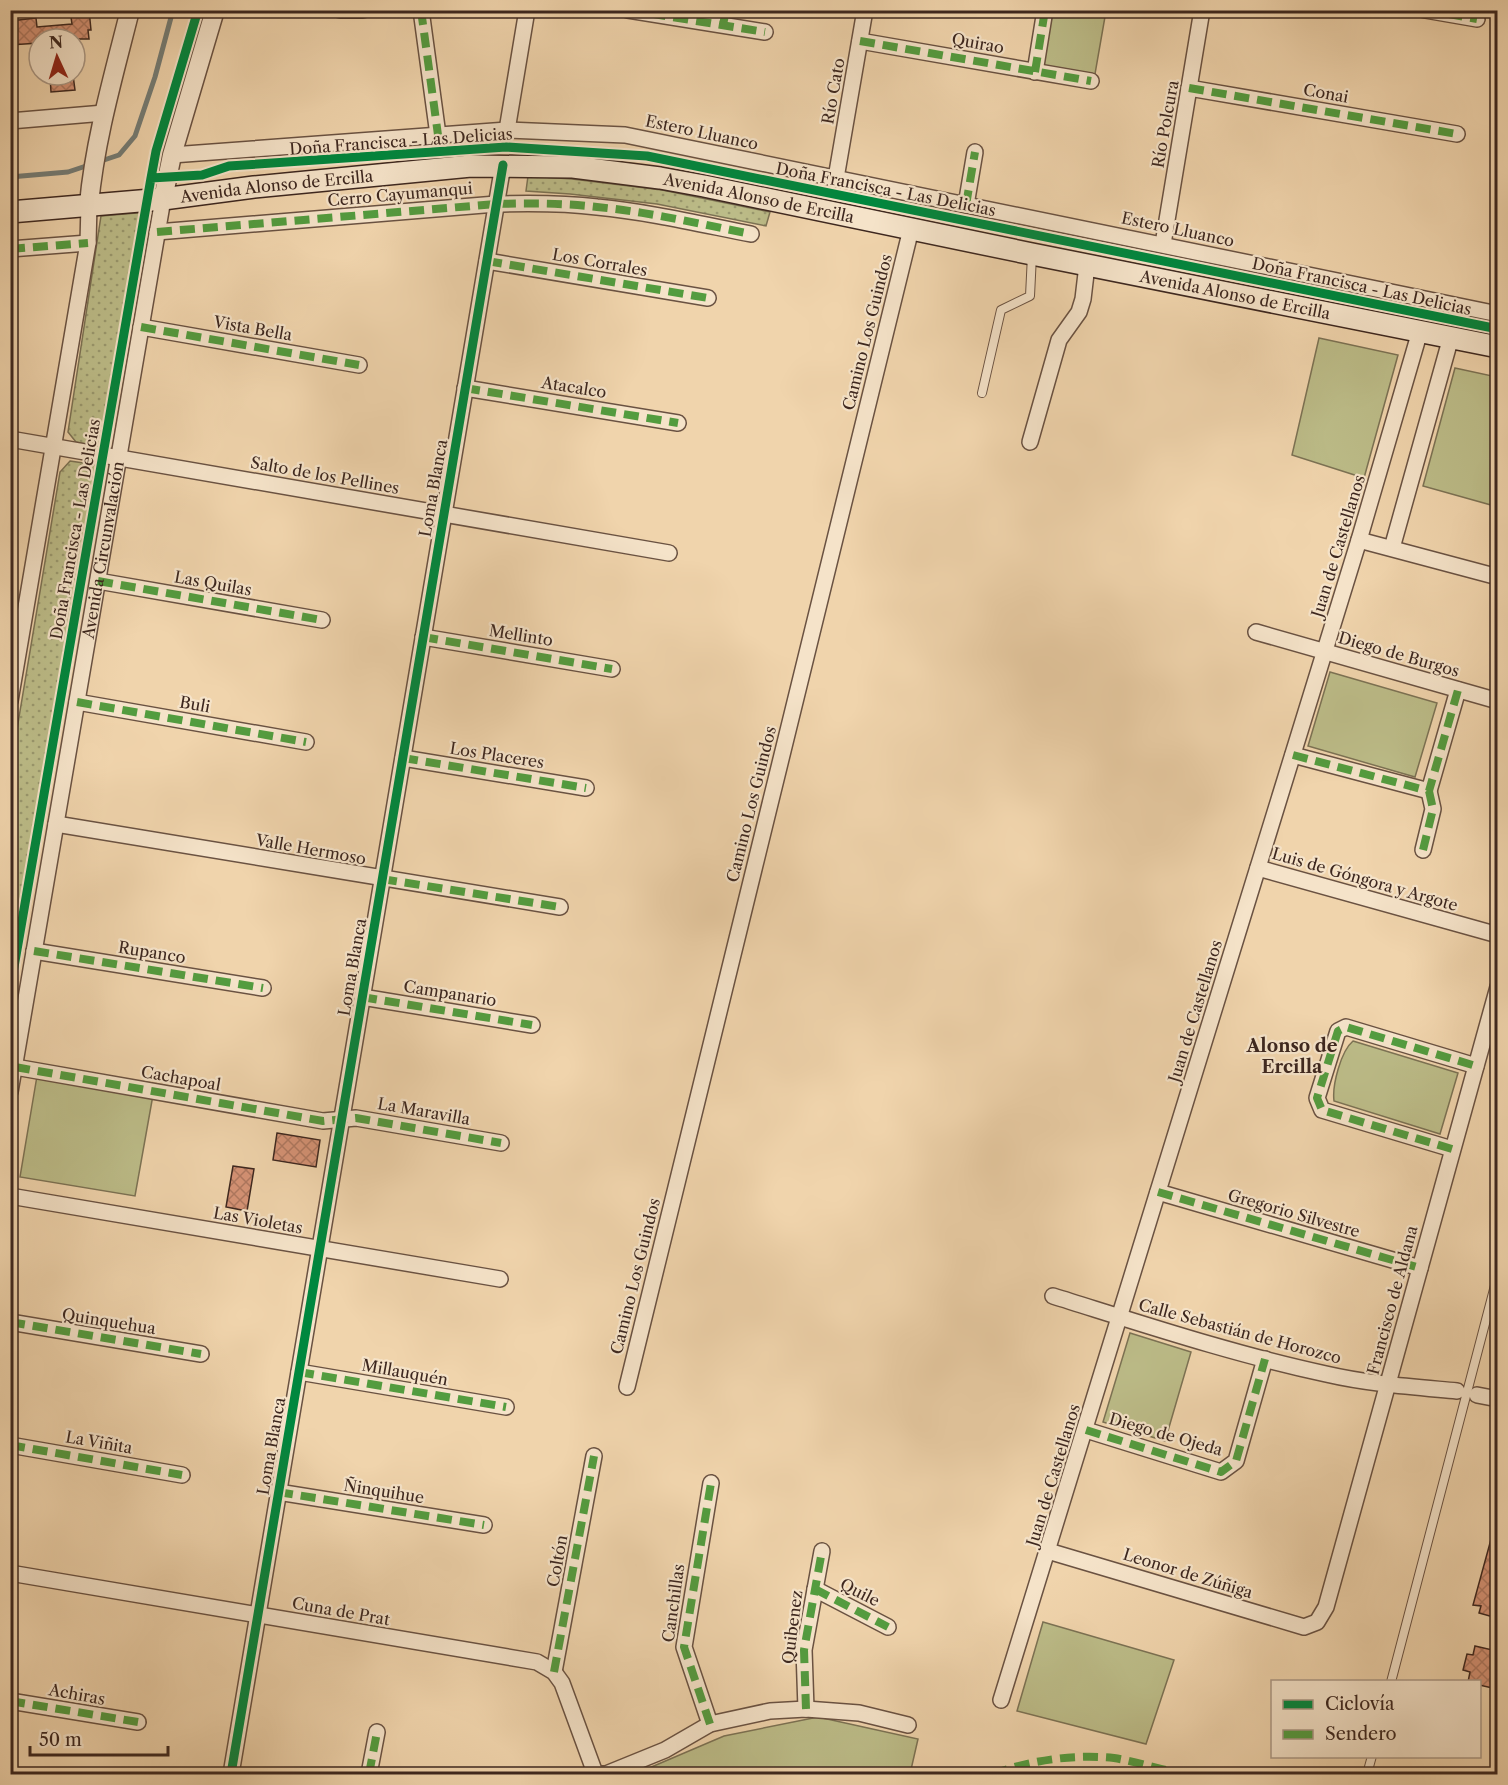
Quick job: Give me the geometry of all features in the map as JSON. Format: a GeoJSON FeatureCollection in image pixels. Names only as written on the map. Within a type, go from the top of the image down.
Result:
{"type":"FeatureCollection","features":[{"type":"Feature","properties":{"kind":"main road","name":"Avenida Alonso de Ercilla"},"geometry":{"type":"LineString","coordinates":[[10,212],[163,199],[433,169],[503,165],[573,167],[660,178],[1497,346]]}},
{"type":"Feature","properties":{"kind":"street"},"geometry":{"type":"LineString","coordinates":[[10,701],[88,243],[88,204],[91,179],[104,114],[130,10]]}},
{"type":"Feature","properties":{"kind":"street","name":"Avenida Circunvalación"},"geometry":{"type":"LineString","coordinates":[[10,1092],[163,199],[172,155],[215,10]]}},
{"type":"Feature","properties":{"kind":"street"},"geometry":{"type":"LineString","coordinates":[[340,10],[363,10]]}},
{"type":"Feature","properties":{"kind":"street"},"geometry":{"type":"LineString","coordinates":[[421,10],[438,135]]}},
{"type":"Feature","properties":{"kind":"street"},"geometry":{"type":"LineString","coordinates":[[507,130],[527,10]]}},
{"type":"Feature","properties":{"kind":"street"},"geometry":{"type":"LineString","coordinates":[[627,10],[724,18],[765,32]]}},
{"type":"Feature","properties":{"kind":"street","name":"Río Cato"},"geometry":{"type":"LineString","coordinates":[[836,178],[865,10]]}},
{"type":"Feature","properties":{"kind":"street"},"geometry":{"type":"LineString","coordinates":[[1035,72],[1045,10]]}},
{"type":"Feature","properties":{"kind":"street","name":"Río Polcura"},"geometry":{"type":"LineString","coordinates":[[1162,244],[1202,10]]}},
{"type":"Feature","properties":{"kind":"street"},"geometry":{"type":"LineString","coordinates":[[1425,10],[1477,19]]}},
{"type":"Feature","properties":{"kind":"street","name":"Quirao"},"geometry":{"type":"LineString","coordinates":[[860,41],[1091,81]]}},
{"type":"Feature","properties":{"kind":"street","name":"Conai"},"geometry":{"type":"LineString","coordinates":[[1189,88],[1457,134]]}},
{"type":"Feature","properties":{"kind":"street"},"geometry":{"type":"LineString","coordinates":[[10,121],[104,114]]}},
{"type":"Feature","properties":{"kind":"street","name":"Estero Lluanco"},"geometry":{"type":"LineString","coordinates":[[172,155],[507,130],[625,135],[1497,314]]}},
{"type":"Feature","properties":{"kind":"street"},"geometry":{"type":"LineString","coordinates":[[966,205],[975,152]]}},
{"type":"Feature","properties":{"kind":"street","name":"Loma Blanca"},"geometry":{"type":"LineString","coordinates":[[231,1774],[503,165]]}},
{"type":"Feature","properties":{"kind":"street","name":"Cerro Cayumanqui"},"geometry":{"type":"LineString","coordinates":[[157,232],[531,203],[597,207],[751,234]]}},
{"type":"Feature","properties":{"kind":"street","name":"Camino Los Guindos"},"geometry":{"type":"LineString","coordinates":[[627,1387],[911,229]]}},
{"type":"Feature","properties":{"kind":"street"},"geometry":{"type":"LineString","coordinates":[[10,249],[88,243]]}},
{"type":"Feature","properties":{"kind":"street","name":"Los Corrales"},"geometry":{"type":"LineString","coordinates":[[487,261],[708,298]]}},
{"type":"Feature","properties":{"kind":"street"},"geometry":{"type":"LineString","coordinates":[[1030,442],[1059,340],[1079,312],[1087,265]]}},
{"type":"Feature","properties":{"kind":"street","name":"Vista Bella"},"geometry":{"type":"LineString","coordinates":[[141,327],[359,365]]}},
{"type":"Feature","properties":{"kind":"street","name":"Juan de Castellanos"},"geometry":{"type":"LineString","coordinates":[[1001,1700],[1359,540],[1420,331]]}},
{"type":"Feature","properties":{"kind":"street"},"geometry":{"type":"LineString","coordinates":[[1392,548],[1451,337]]}},
{"type":"Feature","properties":{"kind":"street","name":"Atacalco"},"geometry":{"type":"LineString","coordinates":[[465,387],[678,423]]}},
{"type":"Feature","properties":{"kind":"street","name":"Salto de los Pellines"},"geometry":{"type":"LineString","coordinates":[[10,439],[669,553]]}},
{"type":"Feature","properties":{"kind":"street"},"geometry":{"type":"LineString","coordinates":[[1359,540],[1497,577]]}},
{"type":"Feature","properties":{"kind":"street","name":"Las Quilas"},"geometry":{"type":"LineString","coordinates":[[98,581],[322,620]]}},
{"type":"Feature","properties":{"kind":"street","name":"Diego de Burgos"},"geometry":{"type":"LineString","coordinates":[[1256,632],[1497,701]]}},
{"type":"Feature","properties":{"kind":"street","name":"Mellinto"},"geometry":{"type":"LineString","coordinates":[[423,637],[612,669]]}},
{"type":"Feature","properties":{"kind":"street"},"geometry":{"type":"LineString","coordinates":[[1424,850],[1433,809],[1429,791],[1458,690]]}},
{"type":"Feature","properties":{"kind":"street","name":"Buli"},"geometry":{"type":"LineString","coordinates":[[77,702],[306,742]]}},
{"type":"Feature","properties":{"kind":"street"},"geometry":{"type":"LineString","coordinates":[[1293,755],[1429,791]]}},
{"type":"Feature","properties":{"kind":"street","name":"Los Placeres"},"geometry":{"type":"LineString","coordinates":[[403,758],[586,788]]}},
{"type":"Feature","properties":{"kind":"street","name":"Valle Hermoso"},"geometry":{"type":"LineString","coordinates":[[56,824],[560,907]]}},
{"type":"Feature","properties":{"kind":"street","name":"Luis de Góngora y Argote"},"geometry":{"type":"LineString","coordinates":[[1258,868],[1497,935]]}},
{"type":"Feature","properties":{"kind":"street","name":"Rupanco"},"geometry":{"type":"LineString","coordinates":[[34,951],[263,988]]}},
{"type":"Feature","properties":{"kind":"street","name":"Francisco de Aldana"},"geometry":{"type":"LineString","coordinates":[[1317,1622],[1326,1607],[1497,987]]}},
{"type":"Feature","properties":{"kind":"street","name":"Campanario"},"geometry":{"type":"LineString","coordinates":[[362,997],[532,1025]]}},
{"type":"Feature","properties":{"kind":"street"},"geometry":{"type":"LineString","coordinates":[[1452,1149],[1322,1110],[1317,1098],[1338,1031],[1346,1027],[1476,1066]]}},
{"type":"Feature","properties":{"kind":"street","name":"Cachapoal"},"geometry":{"type":"LineString","coordinates":[[15,1067],[323,1121],[342,1119]]}},
{"type":"Feature","properties":{"kind":"street","name":"La Maravilla"},"geometry":{"type":"LineString","coordinates":[[342,1119],[356,1118],[501,1143]]}},
{"type":"Feature","properties":{"kind":"street","name":"Gregorio Silvestre"},"geometry":{"type":"LineString","coordinates":[[1158,1192],[1420,1268]]}},
{"type":"Feature","properties":{"kind":"street","name":"Las Violetas"},"geometry":{"type":"LineString","coordinates":[[10,1196],[500,1279]]}},
{"type":"Feature","properties":{"kind":"street","name":"Calle Sebastián de Horozco"},"geometry":{"type":"LineString","coordinates":[[1053,1296],[1265,1359],[1328,1375],[1457,1391]]}},
{"type":"Feature","properties":{"kind":"street","name":"Quinquehua"},"geometry":{"type":"LineString","coordinates":[[10,1323],[201,1354]]}},
{"type":"Feature","properties":{"kind":"street","name":"Diego de Ojeda"},"geometry":{"type":"LineString","coordinates":[[1086,1430],[1221,1472],[1236,1461],[1265,1359]]}},
{"type":"Feature","properties":{"kind":"street","name":"Millauquén"},"geometry":{"type":"LineString","coordinates":[[299,1372],[506,1407]]}},
{"type":"Feature","properties":{"kind":"street"},"geometry":{"type":"LineString","coordinates":[[1477,1395],[1497,1400]]}},
{"type":"Feature","properties":{"kind":"street","name":"La Viñita"},"geometry":{"type":"LineString","coordinates":[[10,1445],[182,1475]]}},
{"type":"Feature","properties":{"kind":"street","name":"Coltón"},"geometry":{"type":"LineString","coordinates":[[554,1672],[594,1456]]}},
{"type":"Feature","properties":{"kind":"street","name":"Canchillas"},"geometry":{"type":"LineString","coordinates":[[710,1725],[684,1647],[711,1483]]}},
{"type":"Feature","properties":{"kind":"street","name":"Ñinquihue"},"geometry":{"type":"LineString","coordinates":[[278,1492],[484,1525]]}},
{"type":"Feature","properties":{"kind":"street","name":"Quibenez"},"geometry":{"type":"LineString","coordinates":[[806,1709],[804,1650],[822,1551]]}},
{"type":"Feature","properties":{"kind":"street","name":"Leonor de Zúñiga"},"geometry":{"type":"LineString","coordinates":[[1048,1551],[1304,1627],[1317,1622]]}},
{"type":"Feature","properties":{"kind":"street","name":"Cuna de Prat"},"geometry":{"type":"LineString","coordinates":[[10,1573],[537,1662],[554,1672]]}},
{"type":"Feature","properties":{"kind":"street","name":"Quile"},"geometry":{"type":"LineString","coordinates":[[815,1588],[888,1626]]}},
{"type":"Feature","properties":{"kind":"street"},"geometry":{"type":"LineString","coordinates":[[554,1672],[565,1689],[593,1774],[606,1774],[665,1750],[710,1725],[770,1711],[806,1709],[859,1713],[908,1725]]}},
{"type":"Feature","properties":{"kind":"street","name":"Achiras"},"geometry":{"type":"LineString","coordinates":[[10,1701],[138,1722]]}},
{"type":"Feature","properties":{"kind":"street"},"geometry":{"type":"LineString","coordinates":[[369,1774],[377,1732]]}},
{"type":"Feature","properties":{"kind":"lane"},"geometry":{"type":"LineString","coordinates":[[982,393],[1001,310],[1029,296],[1032,254]]}},
{"type":"Feature","properties":{"kind":"lane"},"geometry":{"type":"LineString","coordinates":[[1392,1680],[1497,1274]]}},
{"type":"Feature","properties":{"kind":"lane"},"geometry":{"type":"LineString","coordinates":[[1367,1774],[1371,1758]]}},
{"type":"Feature","properties":{"kind":"green space"},"geometry":{"type":"Polygon","coordinates":[[[1051,11],[1106,11],[1095,74],[1042,65],[1051,11]]]}},
{"type":"Feature","properties":{"kind":"green space"},"geometry":{"type":"Polygon","coordinates":[[[528,176],[662,190],[770,212],[766,226],[657,204],[526,191],[528,176]]]}},
{"type":"Feature","properties":{"kind":"green space"},"geometry":{"type":"Polygon","coordinates":[[[148,212],[110,440],[100,447],[76,442],[68,432],[101,216],[148,212]]]}},
{"type":"Feature","properties":{"kind":"green space"},"geometry":{"type":"Polygon","coordinates":[[[1319,338],[1398,355],[1364,478],[1292,455],[1319,338]]]}},
{"type":"Feature","properties":{"kind":"green space"},"geometry":{"type":"Polygon","coordinates":[[[1455,368],[1497,377],[1497,480],[1491,505],[1423,486],[1455,368]]]}},
{"type":"Feature","properties":{"kind":"green space"},"geometry":{"type":"Polygon","coordinates":[[[70,461],[97,465],[101,479],[11,1011],[11,765],[60,472],[70,461]]]}},
{"type":"Feature","properties":{"kind":"green space"},"geometry":{"type":"Polygon","coordinates":[[[1330,672],[1437,703],[1415,777],[1308,746],[1330,672]]]}},
{"type":"Feature","properties":{"kind":"green space"},"geometry":{"type":"Polygon","coordinates":[[[1353,1041],[1458,1073],[1440,1134],[1334,1101],[1334,1086],[1338,1069],[1345,1052],[1353,1041]]]}},
{"type":"Feature","properties":{"kind":"green space"},"geometry":{"type":"Polygon","coordinates":[[[37,1076],[153,1095],[135,1196],[20,1177],[37,1076]]]}},
{"type":"Feature","properties":{"kind":"green space"},"geometry":{"type":"Polygon","coordinates":[[[1130,1333],[1191,1352],[1165,1441],[1103,1422],[1130,1333]]]}},
{"type":"Feature","properties":{"kind":"green space"},"geometry":{"type":"Polygon","coordinates":[[[1043,1622],[1174,1660],[1146,1744],[1017,1711],[1043,1622]]]}},
{"type":"Feature","properties":{"kind":"green space"},"geometry":{"type":"Polygon","coordinates":[[[818,1717],[918,1739],[910,1774],[635,1774],[724,1736],[818,1717]]]}},
{"type":"Feature","properties":{"kind":"building"},"geometry":{"type":"Polygon","coordinates":[[[70,10],[89,10],[91,30],[88,30],[89,39],[87,39],[87,27],[37,27],[72,24],[70,10]]]}},
{"type":"Feature","properties":{"kind":"building"},"geometry":{"type":"Polygon","coordinates":[[[36,18],[37,27],[27,27],[27,44],[10,45],[10,21],[36,18]]]}},
{"type":"Feature","properties":{"kind":"building"},"geometry":{"type":"Polygon","coordinates":[[[51,87],[75,87],[75,90],[51,92],[51,87]]]}},
{"type":"Feature","properties":{"kind":"building"},"geometry":{"type":"Polygon","coordinates":[[[277,1133],[320,1140],[316,1167],[273,1160],[277,1133]]]}},
{"type":"Feature","properties":{"kind":"building"},"geometry":{"type":"Polygon","coordinates":[[[233,1166],[254,1169],[247,1211],[226,1207],[233,1166]]]}},
{"type":"Feature","properties":{"kind":"building"},"geometry":{"type":"Polygon","coordinates":[[[1493,1532],[1497,1532],[1497,1618],[1479,1613],[1481,1606],[1473,1605],[1493,1532]]]}},
{"type":"Feature","properties":{"kind":"building"},"geometry":{"type":"Polygon","coordinates":[[[1475,1646],[1497,1651],[1497,1689],[1481,1685],[1481,1680],[1468,1680],[1470,1672],[1463,1670],[1467,1654],[1473,1655],[1475,1646]]]}},
{"type":"Feature","properties":{"kind":"waterway"},"geometry":{"type":"LineString","coordinates":[[10,177],[68,172],[119,155],[135,136],[155,77],[173,10]]}},
{"type":"Feature","properties":{"kind":"marked path"},"geometry":{"type":"LineString","coordinates":[[340,10],[363,10]]}},
{"type":"Feature","properties":{"kind":"marked path"},"geometry":{"type":"LineString","coordinates":[[421,10],[438,135]]}},
{"type":"Feature","properties":{"kind":"marked path"},"geometry":{"type":"LineString","coordinates":[[628,10],[765,32]]}},
{"type":"Feature","properties":{"kind":"marked path"},"geometry":{"type":"LineString","coordinates":[[723,25],[726,10]]}},
{"type":"Feature","properties":{"kind":"marked path"},"geometry":{"type":"LineString","coordinates":[[1035,72],[1045,10]]}},
{"type":"Feature","properties":{"kind":"marked path"},"geometry":{"type":"LineString","coordinates":[[1425,10],[1477,19]]}},
{"type":"Feature","properties":{"kind":"marked path"},"geometry":{"type":"LineString","coordinates":[[860,41],[1091,81]]}},
{"type":"Feature","properties":{"kind":"marked path"},"geometry":{"type":"LineString","coordinates":[[1189,88],[1457,134]]}},
{"type":"Feature","properties":{"kind":"marked path"},"geometry":{"type":"LineString","coordinates":[[966,205],[975,152]]}},
{"type":"Feature","properties":{"kind":"marked path"},"geometry":{"type":"LineString","coordinates":[[157,232],[496,204],[534,203],[616,209],[751,234]]}},
{"type":"Feature","properties":{"kind":"marked path"},"geometry":{"type":"LineString","coordinates":[[10,249],[88,243]]}},
{"type":"Feature","properties":{"kind":"marked path"},"geometry":{"type":"LineString","coordinates":[[487,261],[708,298]]}},
{"type":"Feature","properties":{"kind":"marked path"},"geometry":{"type":"LineString","coordinates":[[141,327],[359,365]]}},
{"type":"Feature","properties":{"kind":"marked path"},"geometry":{"type":"LineString","coordinates":[[465,388],[678,423]]}},
{"type":"Feature","properties":{"kind":"marked path"},"geometry":{"type":"LineString","coordinates":[[98,581],[322,620]]}},
{"type":"Feature","properties":{"kind":"marked path"},"geometry":{"type":"LineString","coordinates":[[423,637],[612,669]]}},
{"type":"Feature","properties":{"kind":"marked path"},"geometry":{"type":"LineString","coordinates":[[1293,755],[1429,791],[1458,690]]}},
{"type":"Feature","properties":{"kind":"marked path"},"geometry":{"type":"LineString","coordinates":[[77,702],[306,742]]}},
{"type":"Feature","properties":{"kind":"marked path"},"geometry":{"type":"LineString","coordinates":[[403,758],[586,788]]}},
{"type":"Feature","properties":{"kind":"marked path"},"geometry":{"type":"LineString","coordinates":[[1423,850],[1433,809],[1429,791]]}},
{"type":"Feature","properties":{"kind":"marked path"},"geometry":{"type":"LineString","coordinates":[[382,879],[560,907]]}},
{"type":"Feature","properties":{"kind":"marked path"},"geometry":{"type":"LineString","coordinates":[[34,951],[263,988]]}},
{"type":"Feature","properties":{"kind":"marked path"},"geometry":{"type":"LineString","coordinates":[[362,997],[532,1025]]}},
{"type":"Feature","properties":{"kind":"marked path"},"geometry":{"type":"LineString","coordinates":[[1452,1149],[1322,1110],[1317,1098],[1338,1031],[1346,1027],[1476,1066]]}},
{"type":"Feature","properties":{"kind":"marked path"},"geometry":{"type":"LineString","coordinates":[[15,1067],[323,1121],[356,1118],[501,1143]]}},
{"type":"Feature","properties":{"kind":"marked path"},"geometry":{"type":"LineString","coordinates":[[1158,1192],[1420,1268]]}},
{"type":"Feature","properties":{"kind":"marked path"},"geometry":{"type":"LineString","coordinates":[[10,1322],[201,1354]]}},
{"type":"Feature","properties":{"kind":"marked path"},"geometry":{"type":"LineString","coordinates":[[1086,1430],[1221,1472],[1236,1461],[1265,1359]]}},
{"type":"Feature","properties":{"kind":"marked path"},"geometry":{"type":"LineString","coordinates":[[299,1372],[506,1407]]}},
{"type":"Feature","properties":{"kind":"marked path"},"geometry":{"type":"LineString","coordinates":[[10,1445],[182,1475]]}},
{"type":"Feature","properties":{"kind":"marked path"},"geometry":{"type":"LineString","coordinates":[[554,1672],[594,1456]]}},
{"type":"Feature","properties":{"kind":"marked path"},"geometry":{"type":"LineString","coordinates":[[710,1724],[684,1647],[711,1483]]}},
{"type":"Feature","properties":{"kind":"marked path"},"geometry":{"type":"LineString","coordinates":[[278,1492],[484,1525]]}},
{"type":"Feature","properties":{"kind":"marked path"},"geometry":{"type":"LineString","coordinates":[[806,1709],[804,1650],[822,1551]]}},
{"type":"Feature","properties":{"kind":"marked path"},"geometry":{"type":"LineString","coordinates":[[815,1589],[888,1627]]}},
{"type":"Feature","properties":{"kind":"marked path"},"geometry":{"type":"LineString","coordinates":[[10,1701],[138,1722]]}},
{"type":"Feature","properties":{"kind":"marked path"},"geometry":{"type":"LineString","coordinates":[[369,1774],[377,1732]]}},
{"type":"Feature","properties":{"kind":"marked path"},"geometry":{"type":"LineString","coordinates":[[993,1774],[1037,1762],[1084,1757],[1121,1759],[1176,1774]]}},
{"type":"Feature","properties":{"kind":"cycle path"},"geometry":{"type":"LineString","coordinates":[[151,178],[156,151],[198,10]]}},
{"type":"Feature","properties":{"kind":"cycle path","name":"Doña Francisca - Las Delicias"},"geometry":{"type":"LineString","coordinates":[[10,990],[151,178],[202,175],[229,166],[506,147],[647,156],[1498,329]]}},
{"type":"Feature","properties":{"kind":"cycle path"},"geometry":{"type":"LineString","coordinates":[[231,1774],[503,165]]}},
{"type":"Feature","properties":{"kind":"district","name":"Alonso de Ercilla"},"geometry":{"type":"Point","coordinates":[1292,1056]}}]}
